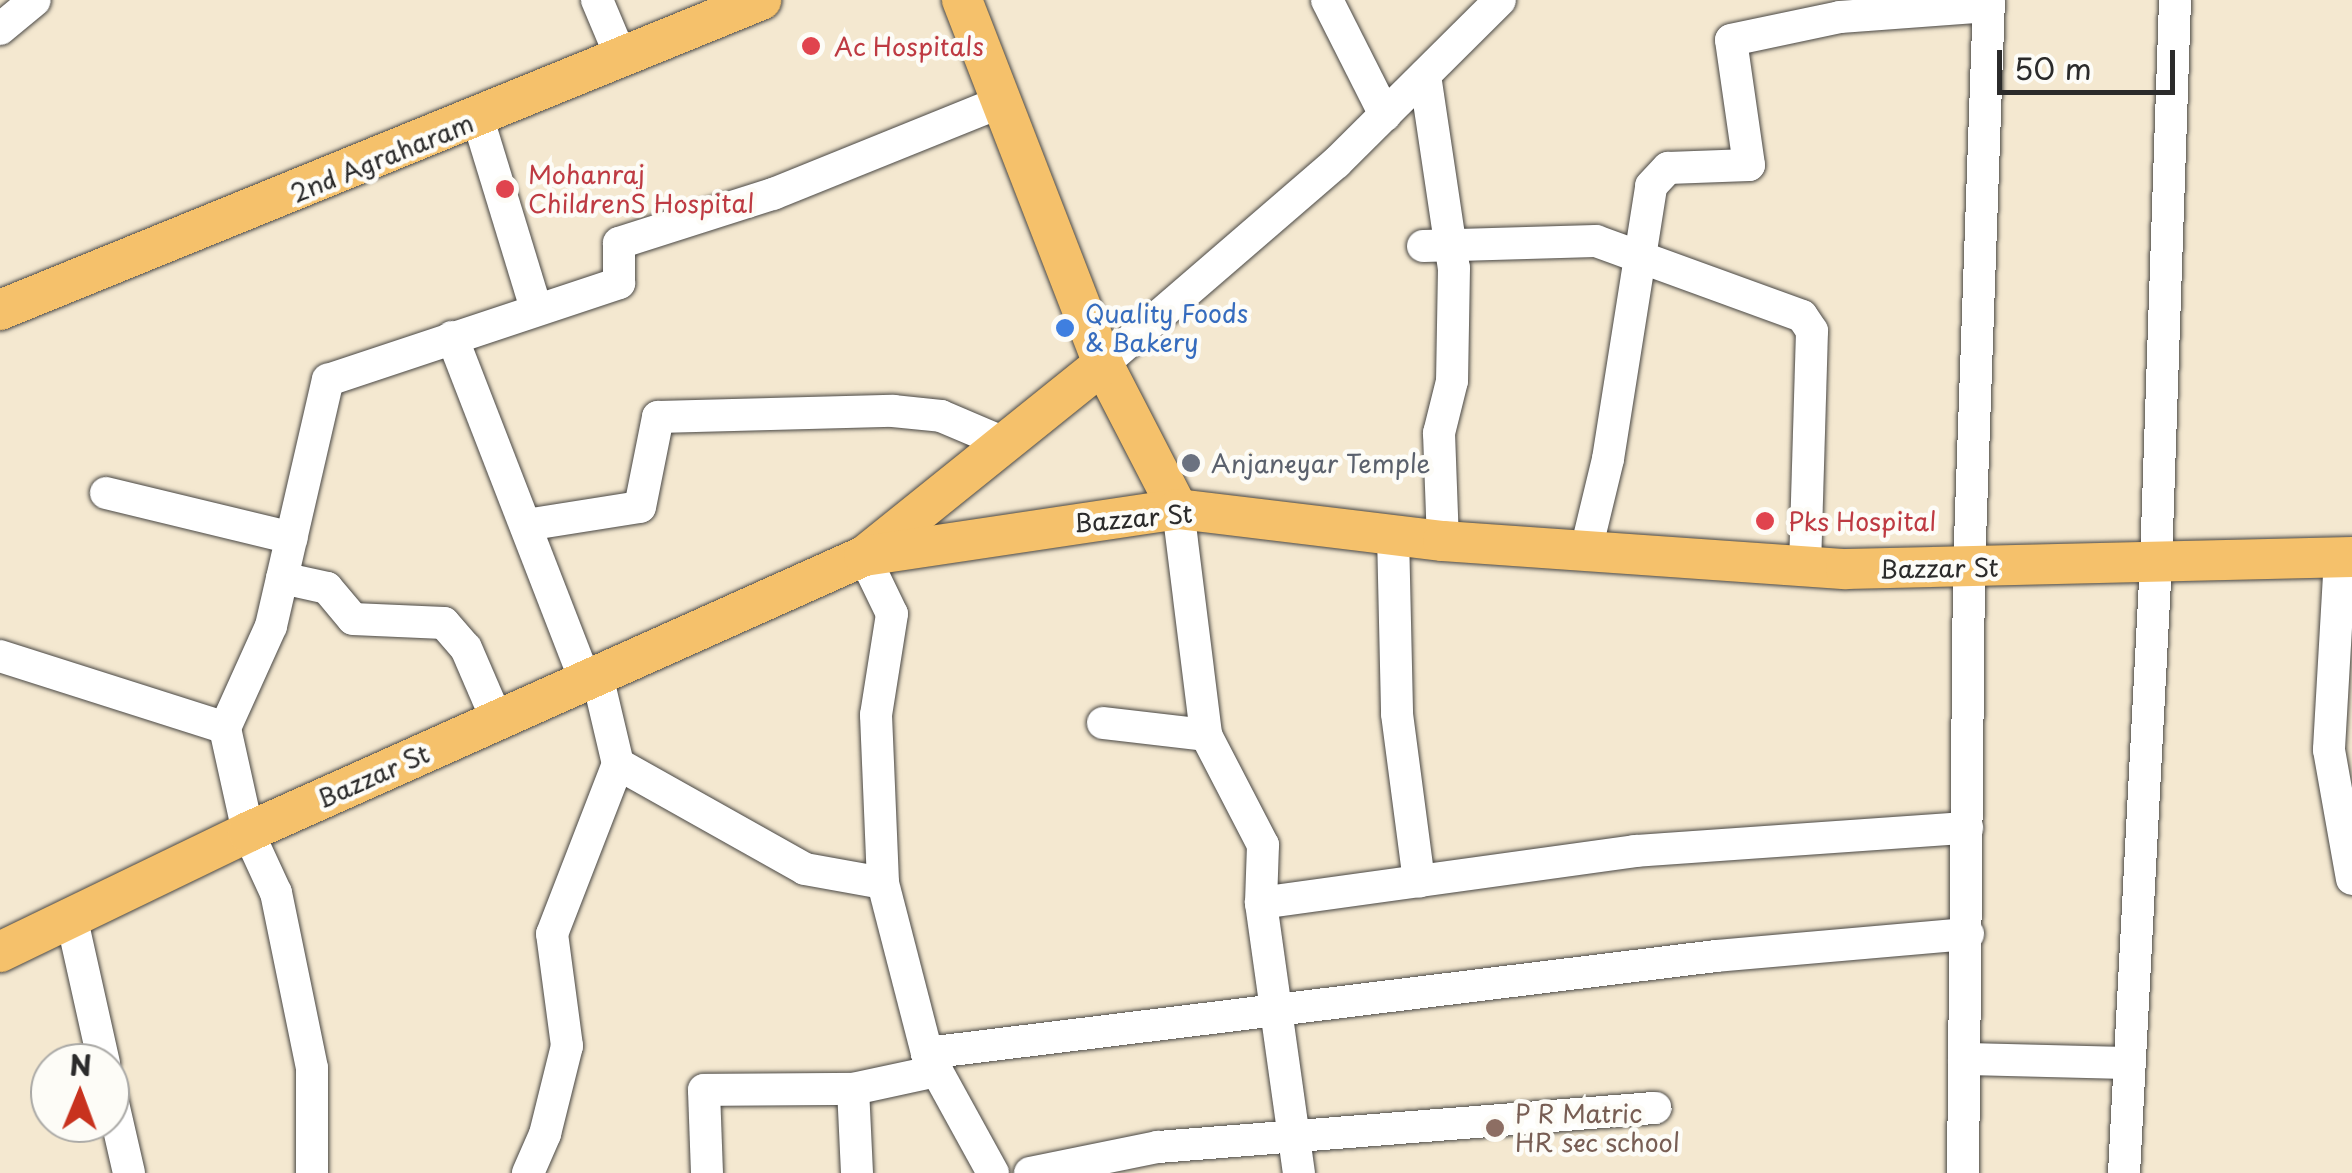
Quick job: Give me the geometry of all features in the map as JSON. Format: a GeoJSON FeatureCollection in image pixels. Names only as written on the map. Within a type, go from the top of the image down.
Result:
{"type":"FeatureCollection","features":[{"type":"Feature","properties":{"kind":"main road","name":"2nd Agraharam"},"geometry":{"type":"LineString","coordinates":[[0,310],[478,120],[762,0]]}},
{"type":"Feature","properties":{"kind":"main road"},"geometry":{"type":"LineString","coordinates":[[962,0],[1102,364],[1178,508]]}},
{"type":"Feature","properties":{"kind":"main road"},"geometry":{"type":"LineString","coordinates":[[864,556],[1102,364]]}},
{"type":"Feature","properties":{"kind":"main road","name":"Bazzar St"},"geometry":{"type":"LineString","coordinates":[[0,952],[248,832],[864,556],[1178,508],[1443,540],[1804,566],[1968,569],[2346,557]]}},
{"type":"Feature","properties":{"kind":"street"},"geometry":{"type":"LineString","coordinates":[[0,28],[35,0]]}},
{"type":"Feature","properties":{"kind":"street"},"geometry":{"type":"LineString","coordinates":[[597,0],[621,58]]}},
{"type":"Feature","properties":{"kind":"street"},"geometry":{"type":"LineString","coordinates":[[1328,0],[1384,115]]}},
{"type":"Feature","properties":{"kind":"street"},"geometry":{"type":"LineString","coordinates":[[1102,364],[1384,115],[1500,0]]}},
{"type":"Feature","properties":{"kind":"street"},"geometry":{"type":"LineString","coordinates":[[2124,1173],[2156,562],[2175,0]]}},
{"type":"Feature","properties":{"kind":"street"},"geometry":{"type":"LineString","coordinates":[[1586,550],[1608,459],[1652,186],[1668,168],[1749,166],[1730,40],[1840,17],[1989,3],[1968,569],[1968,934],[1963,1173]]}},
{"type":"Feature","properties":{"kind":"street"},"geometry":{"type":"LineString","coordinates":[[1425,75],[1452,381],[1439,433],[1443,540]]}},
{"type":"Feature","properties":{"kind":"street"},"geometry":{"type":"LineString","coordinates":[[312,1173],[312,1068],[276,893],[248,832],[225,728],[271,626],[328,380],[619,283],[619,243],[773,194],[1001,102]]}},
{"type":"Feature","properties":{"kind":"street"},"geometry":{"type":"LineString","coordinates":[[478,120],[536,310]]}},
{"type":"Feature","properties":{"kind":"street"},"geometry":{"type":"LineString","coordinates":[[1437,245],[1596,241],[1639,262],[1802,316],[1812,331],[1804,566]]}},
{"type":"Feature","properties":{"kind":"street"},"geometry":{"type":"LineString","coordinates":[[452,337],[591,678],[618,764],[552,934],[566,1046],[546,1134],[528,1173]]}},
{"type":"Feature","properties":{"kind":"street"},"geometry":{"type":"LineString","coordinates":[[526,525],[640,508],[658,418],[894,412],[941,416],[1007,444]]}},
{"type":"Feature","properties":{"kind":"street"},"geometry":{"type":"LineString","coordinates":[[106,493],[292,538]]}},
{"type":"Feature","properties":{"kind":"street"},"geometry":{"type":"LineString","coordinates":[[1178,508],[1206,735],[1263,845],[1261,904],[1300,1173]]}},
{"type":"Feature","properties":{"kind":"street"},"geometry":{"type":"LineString","coordinates":[[1393,534],[1397,714],[1418,882]]}},
{"type":"Feature","properties":{"kind":"street"},"geometry":{"type":"LineString","coordinates":[[864,556],[892,614],[876,715],[883,883],[932,1062],[993,1173]]}},
{"type":"Feature","properties":{"kind":"street"},"geometry":{"type":"LineString","coordinates":[[2346,557],[2329,750],[2343,781],[2352,879]]}},
{"type":"Feature","properties":{"kind":"street"},"geometry":{"type":"LineString","coordinates":[[282,578],[326,588],[353,619],[444,623],[466,648],[497,720]]}},
{"type":"Feature","properties":{"kind":"street"},"geometry":{"type":"LineString","coordinates":[[0,656],[225,728]]}},
{"type":"Feature","properties":{"kind":"street"},"geometry":{"type":"LineString","coordinates":[[1103,722],[1206,735]]}},
{"type":"Feature","properties":{"kind":"street"},"geometry":{"type":"LineString","coordinates":[[618,764],[805,868],[883,883]]}},
{"type":"Feature","properties":{"kind":"street"},"geometry":{"type":"LineString","coordinates":[[1261,904],[1785,836],[1967,828]]}},
{"type":"Feature","properties":{"kind":"street"},"geometry":{"type":"LineString","coordinates":[[72,920],[100,1043]]}},
{"type":"Feature","properties":{"kind":"street"},"geometry":{"type":"LineString","coordinates":[[707,1173],[704,1090],[854,1089],[932,1062],[1279,1008],[1716,956],[1968,934]]}},
{"type":"Feature","properties":{"kind":"street"},"geometry":{"type":"LineString","coordinates":[[1964,1059],[2130,1063]]}},
{"type":"Feature","properties":{"kind":"street"},"geometry":{"type":"LineString","coordinates":[[854,1089],[856,1173]]}},
{"type":"Feature","properties":{"kind":"street"},"geometry":{"type":"LineString","coordinates":[[1030,1173],[1158,1147],[1654,1108]]}},
{"type":"Feature","properties":{"kind":"street"},"geometry":{"type":"LineString","coordinates":[[121,1143],[128,1173]]}},
{"type":"Feature","properties":{"kind":"place","name":"Ac Hospitals"},"geometry":{"type":"Point","coordinates":[811,46]}},
{"type":"Feature","properties":{"kind":"place","name":"Mohanraj ChildrenS Hospital"},"geometry":{"type":"Point","coordinates":[505,189]}},
{"type":"Feature","properties":{"kind":"place","name":"Quality Foods & Bakery"},"geometry":{"type":"Point","coordinates":[1065,328]}},
{"type":"Feature","properties":{"kind":"place","name":"Anjaneyar Temple"},"geometry":{"type":"Point","coordinates":[1191,463]}},
{"type":"Feature","properties":{"kind":"place","name":"Pks Hospital"},"geometry":{"type":"Point","coordinates":[1765,521]}},
{"type":"Feature","properties":{"kind":"place","name":"P R Matric HR sec school"},"geometry":{"type":"Point","coordinates":[1495,1128]}}]}
